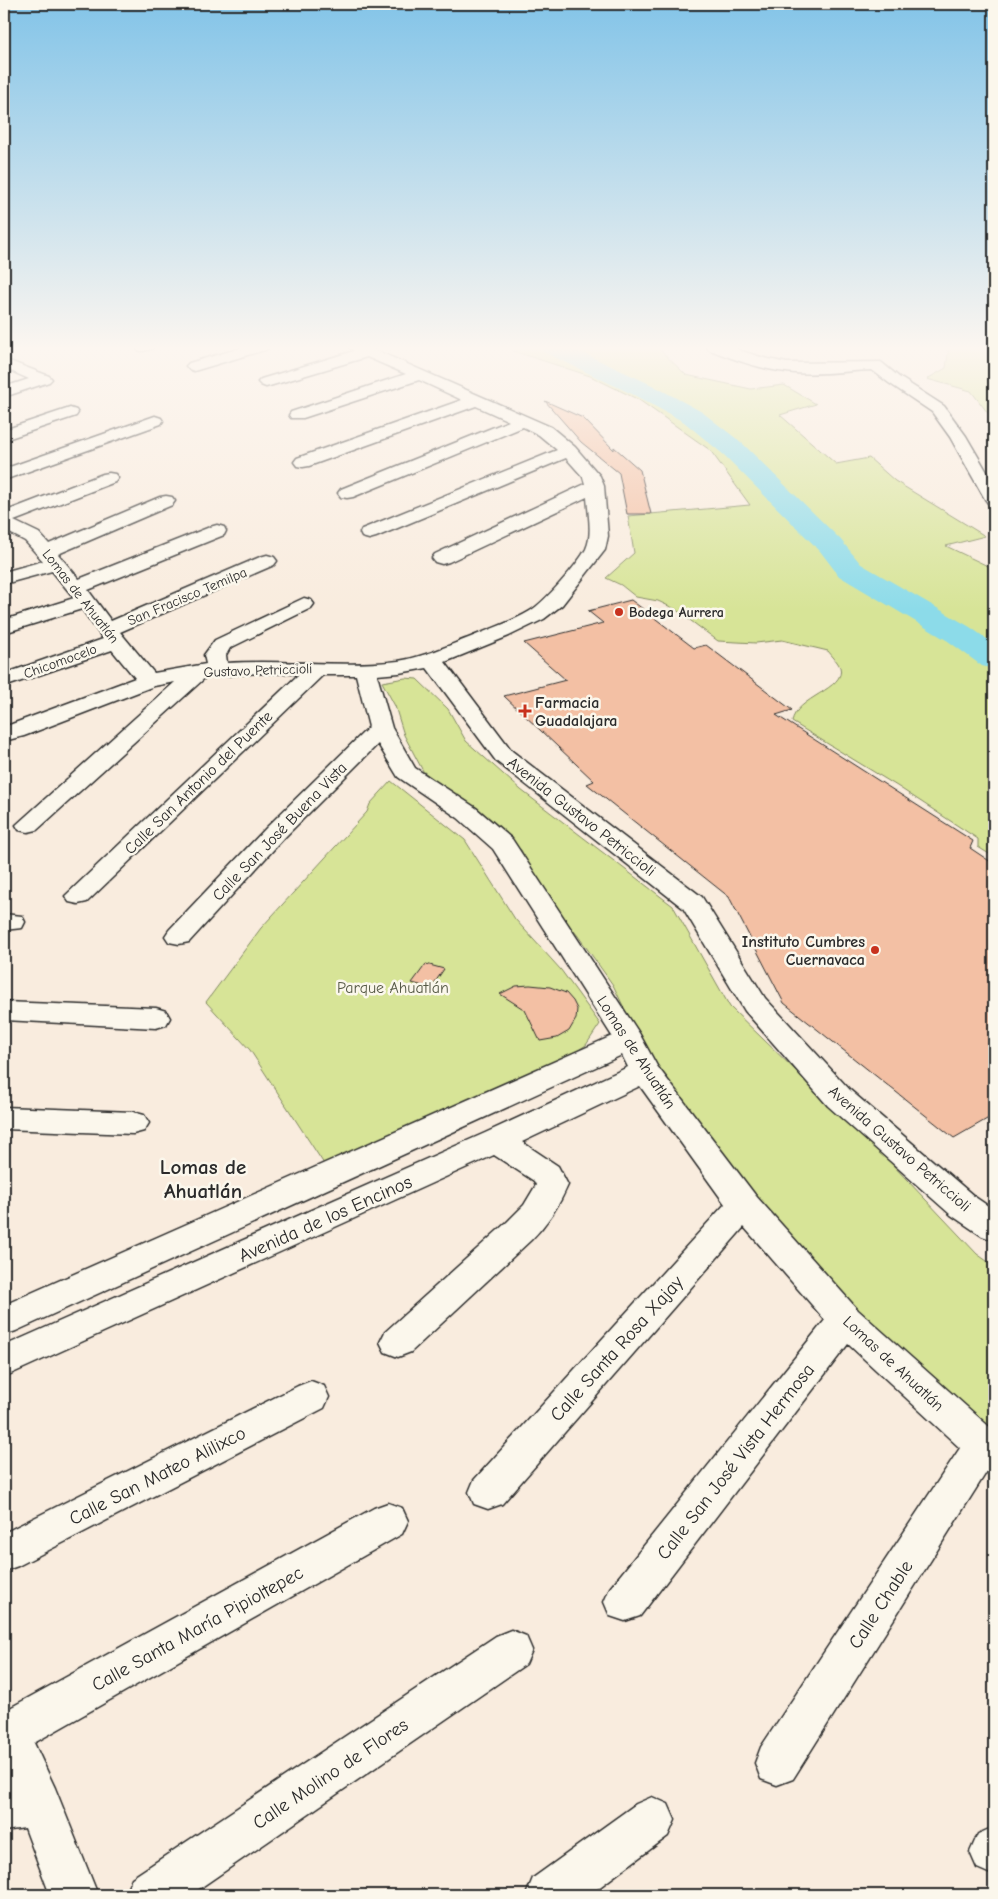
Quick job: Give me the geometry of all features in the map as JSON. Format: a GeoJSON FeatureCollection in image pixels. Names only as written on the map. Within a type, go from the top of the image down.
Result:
{"type":"FeatureCollection","features":[{"type":"Feature","properties":{"kind":"street"},"geometry":{"type":"LineString","coordinates":[[4,475],[117,435]]}},
{"type":"Feature","properties":{"kind":"street"},"geometry":{"type":"LineString","coordinates":[[302,462],[379,435]]}},
{"type":"Feature","properties":{"kind":"street"},"geometry":{"type":"LineString","coordinates":[[347,493],[491,435]]}},
{"type":"Feature","properties":{"kind":"street"},"geometry":{"type":"LineString","coordinates":[[432,660],[502,632],[537,615],[555,601],[594,550],[599,536],[595,486],[591,476],[569,451],[549,435]]}},
{"type":"Feature","properties":{"kind":"street"},"geometry":{"type":"LineString","coordinates":[[957,435],[994,498]]}},
{"type":"Feature","properties":{"kind":"street"},"geometry":{"type":"LineString","coordinates":[[369,533],[569,451]]}},
{"type":"Feature","properties":{"kind":"street"},"geometry":{"type":"LineString","coordinates":[[7,526],[109,478]]}},
{"type":"Feature","properties":{"kind":"street"},"geometry":{"type":"LineString","coordinates":[[442,558],[595,486]]}},
{"type":"Feature","properties":{"kind":"street"},"geometry":{"type":"LineString","coordinates":[[4,578],[51,558],[166,501]]}},
{"type":"Feature","properties":{"kind":"street","name":"Lomas de Ahuatlán"},"geometry":{"type":"LineString","coordinates":[[7,526],[32,537],[81,594],[111,636],[149,680]]}},
{"type":"Feature","properties":{"kind":"street"},"geometry":{"type":"LineString","coordinates":[[4,627],[81,594],[217,531]]}},
{"type":"Feature","properties":{"kind":"street","name":"San Fracisco Temilpa"},"geometry":{"type":"LineString","coordinates":[[111,636],[268,561]]}},
{"type":"Feature","properties":{"kind":"street"},"geometry":{"type":"LineString","coordinates":[[28,825],[209,670],[222,644],[304,604]]}},
{"type":"Feature","properties":{"kind":"street","name":"Chicomocelo"},"geometry":{"type":"LineString","coordinates":[[4,681],[111,636]]}},
{"type":"Feature","properties":{"kind":"street","name":"Gustavo Petriccioli"},"geometry":{"type":"LineString","coordinates":[[4,734],[149,680],[209,670],[365,669],[399,667],[432,660]]}},
{"type":"Feature","properties":{"kind":"street","name":"Avenida Gustavo Petriccioli"},"geometry":{"type":"LineString","coordinates":[[432,660],[504,756],[693,903],[755,1004],[839,1098],[963,1206],[994,1227]]}},
{"type":"Feature","properties":{"kind":"street","name":"Calle San Antonio del Puente"},"geometry":{"type":"LineString","coordinates":[[78,896],[318,668]]}},
{"type":"Feature","properties":{"kind":"street","name":"Lomas de Ahuatlán"},"geometry":{"type":"LineString","coordinates":[[365,669],[381,728],[406,772],[467,814],[503,844],[629,1040],[645,1071],[744,1205],[846,1320],[989,1449]]}},
{"type":"Feature","properties":{"kind":"street","name":"Calle San José Buena Vista"},"geometry":{"type":"LineString","coordinates":[[179,936],[276,832],[381,728]]}},
{"type":"Feature","properties":{"kind":"street"},"geometry":{"type":"LineString","coordinates":[[4,1011],[156,1018]]}},
{"type":"Feature","properties":{"kind":"street"},"geometry":{"type":"LineString","coordinates":[[4,1321],[629,1040]]}},
{"type":"Feature","properties":{"kind":"street","name":"Avenida de los Encinos"},"geometry":{"type":"LineString","coordinates":[[4,1362],[496,1141],[645,1071]]}},
{"type":"Feature","properties":{"kind":"street"},"geometry":{"type":"LineString","coordinates":[[4,1118],[133,1123]]}},
{"type":"Feature","properties":{"kind":"street"},"geometry":{"type":"LineString","coordinates":[[398,1342],[507,1242],[548,1198],[552,1185],[547,1174],[496,1141]]}},
{"type":"Feature","properties":{"kind":"street","name":"Calle Santa Rosa Xajay"},"geometry":{"type":"LineString","coordinates":[[488,1492],[744,1205]]}},
{"type":"Feature","properties":{"kind":"street","name":"Calle San José Vista Hermosa"},"geometry":{"type":"LineString","coordinates":[[624,1602],[846,1320]]}},
{"type":"Feature","properties":{"kind":"street","name":"Calle San Mateo Alilixco"},"geometry":{"type":"LineString","coordinates":[[4,1553],[311,1397]]}},
{"type":"Feature","properties":{"kind":"street","name":"Calle Chable"},"geometry":{"type":"LineString","coordinates":[[777,1763],[989,1449]]}},
{"type":"Feature","properties":{"kind":"street","name":"Calle Santa María Pipioltepec"},"geometry":{"type":"LineString","coordinates":[[5,1732],[388,1521]]}},
{"type":"Feature","properties":{"kind":"street","name":"Calle Molino de Flores"},"geometry":{"type":"LineString","coordinates":[[149,1895],[511,1650]]}},
{"type":"Feature","properties":{"kind":"street"},"geometry":{"type":"LineString","coordinates":[[5,1732],[21,1806],[74,1895]]}},
{"type":"Feature","properties":{"kind":"street"},"geometry":{"type":"LineString","coordinates":[[550,1895],[652,1820]]}},
{"type":"Feature","properties":{"kind":"green space"},"geometry":{"type":"Polygon","coordinates":[[[688,435],[802,435],[836,464],[869,458],[895,481],[985,536],[946,546],[994,569],[994,857],[978,847],[978,839],[897,786],[792,722],[795,713],[802,706],[829,687],[840,675],[839,665],[828,651],[782,640],[756,643],[718,641],[675,609],[658,601],[636,597],[621,585],[606,578],[634,553],[628,516],[750,505],[710,450],[688,435]]]}},
{"type":"Feature","properties":{"kind":"green space"},"geometry":{"type":"Polygon","coordinates":[[[405,678],[417,679],[448,709],[466,741],[521,790],[673,906],[730,1007],[891,1163],[977,1254],[994,1266],[994,1441],[848,1310],[777,1219],[706,1144],[666,1095],[613,985],[578,936],[541,890],[521,850],[423,771],[404,735],[395,706],[382,682],[405,678]]]}},
{"type":"Feature","properties":{"kind":"green space","name":"Parque Ahuatlán"},"geometry":{"type":"Polygon","coordinates":[[[391,781],[465,840],[515,919],[561,970],[600,1024],[586,1045],[552,1068],[326,1167],[250,1050],[206,1002],[261,928],[367,812],[370,804],[391,781]]]}},
{"type":"Feature","properties":{"kind":"building"},"geometry":{"type":"Polygon","coordinates":[[[575,435],[599,435],[614,450],[614,447],[640,470],[651,514],[627,514],[619,473],[575,435]]]}},
{"type":"Feature","properties":{"kind":"building","name":"Instituto Cumbres Cuernavaca"},"geometry":{"type":"Polygon","coordinates":[[[631,600],[694,648],[706,645],[792,710],[776,715],[973,841],[970,848],[994,864],[994,1115],[954,1138],[784,1003],[729,897],[587,784],[594,781],[504,696],[566,680],[524,643],[603,623],[588,611],[631,600]]]}},
{"type":"Feature","properties":{"kind":"building"},"geometry":{"type":"Polygon","coordinates":[[[426,964],[444,969],[431,988],[412,983],[426,964]]]}},
{"type":"Feature","properties":{"kind":"building"},"geometry":{"type":"Polygon","coordinates":[[[516,986],[550,987],[566,993],[573,1001],[577,1009],[576,1019],[569,1031],[557,1038],[540,1041],[525,1010],[500,994],[516,986]]]}},
{"type":"Feature","properties":{"kind":"waterway"},"geometry":{"type":"LineString","coordinates":[[715,435],[733,449],[830,545],[850,570],[959,634],[994,659]]}},
{"type":"Feature","properties":{"kind":"place","name":"Bodega Aurrera"},"geometry":{"type":"Point","coordinates":[619,612]}},
{"type":"Feature","properties":{"kind":"place","name":"Farmacia Guadalajara"},"geometry":{"type":"Point","coordinates":[525,711]}},
{"type":"Feature","properties":{"kind":"place","name":"Instituto Cumbres Cuernavaca"},"geometry":{"type":"Point","coordinates":[875,950]}},
{"type":"Feature","properties":{"kind":"district","name":"Lomas de Ahuatlán"},"geometry":{"type":"Point","coordinates":[203,1179]}}]}
